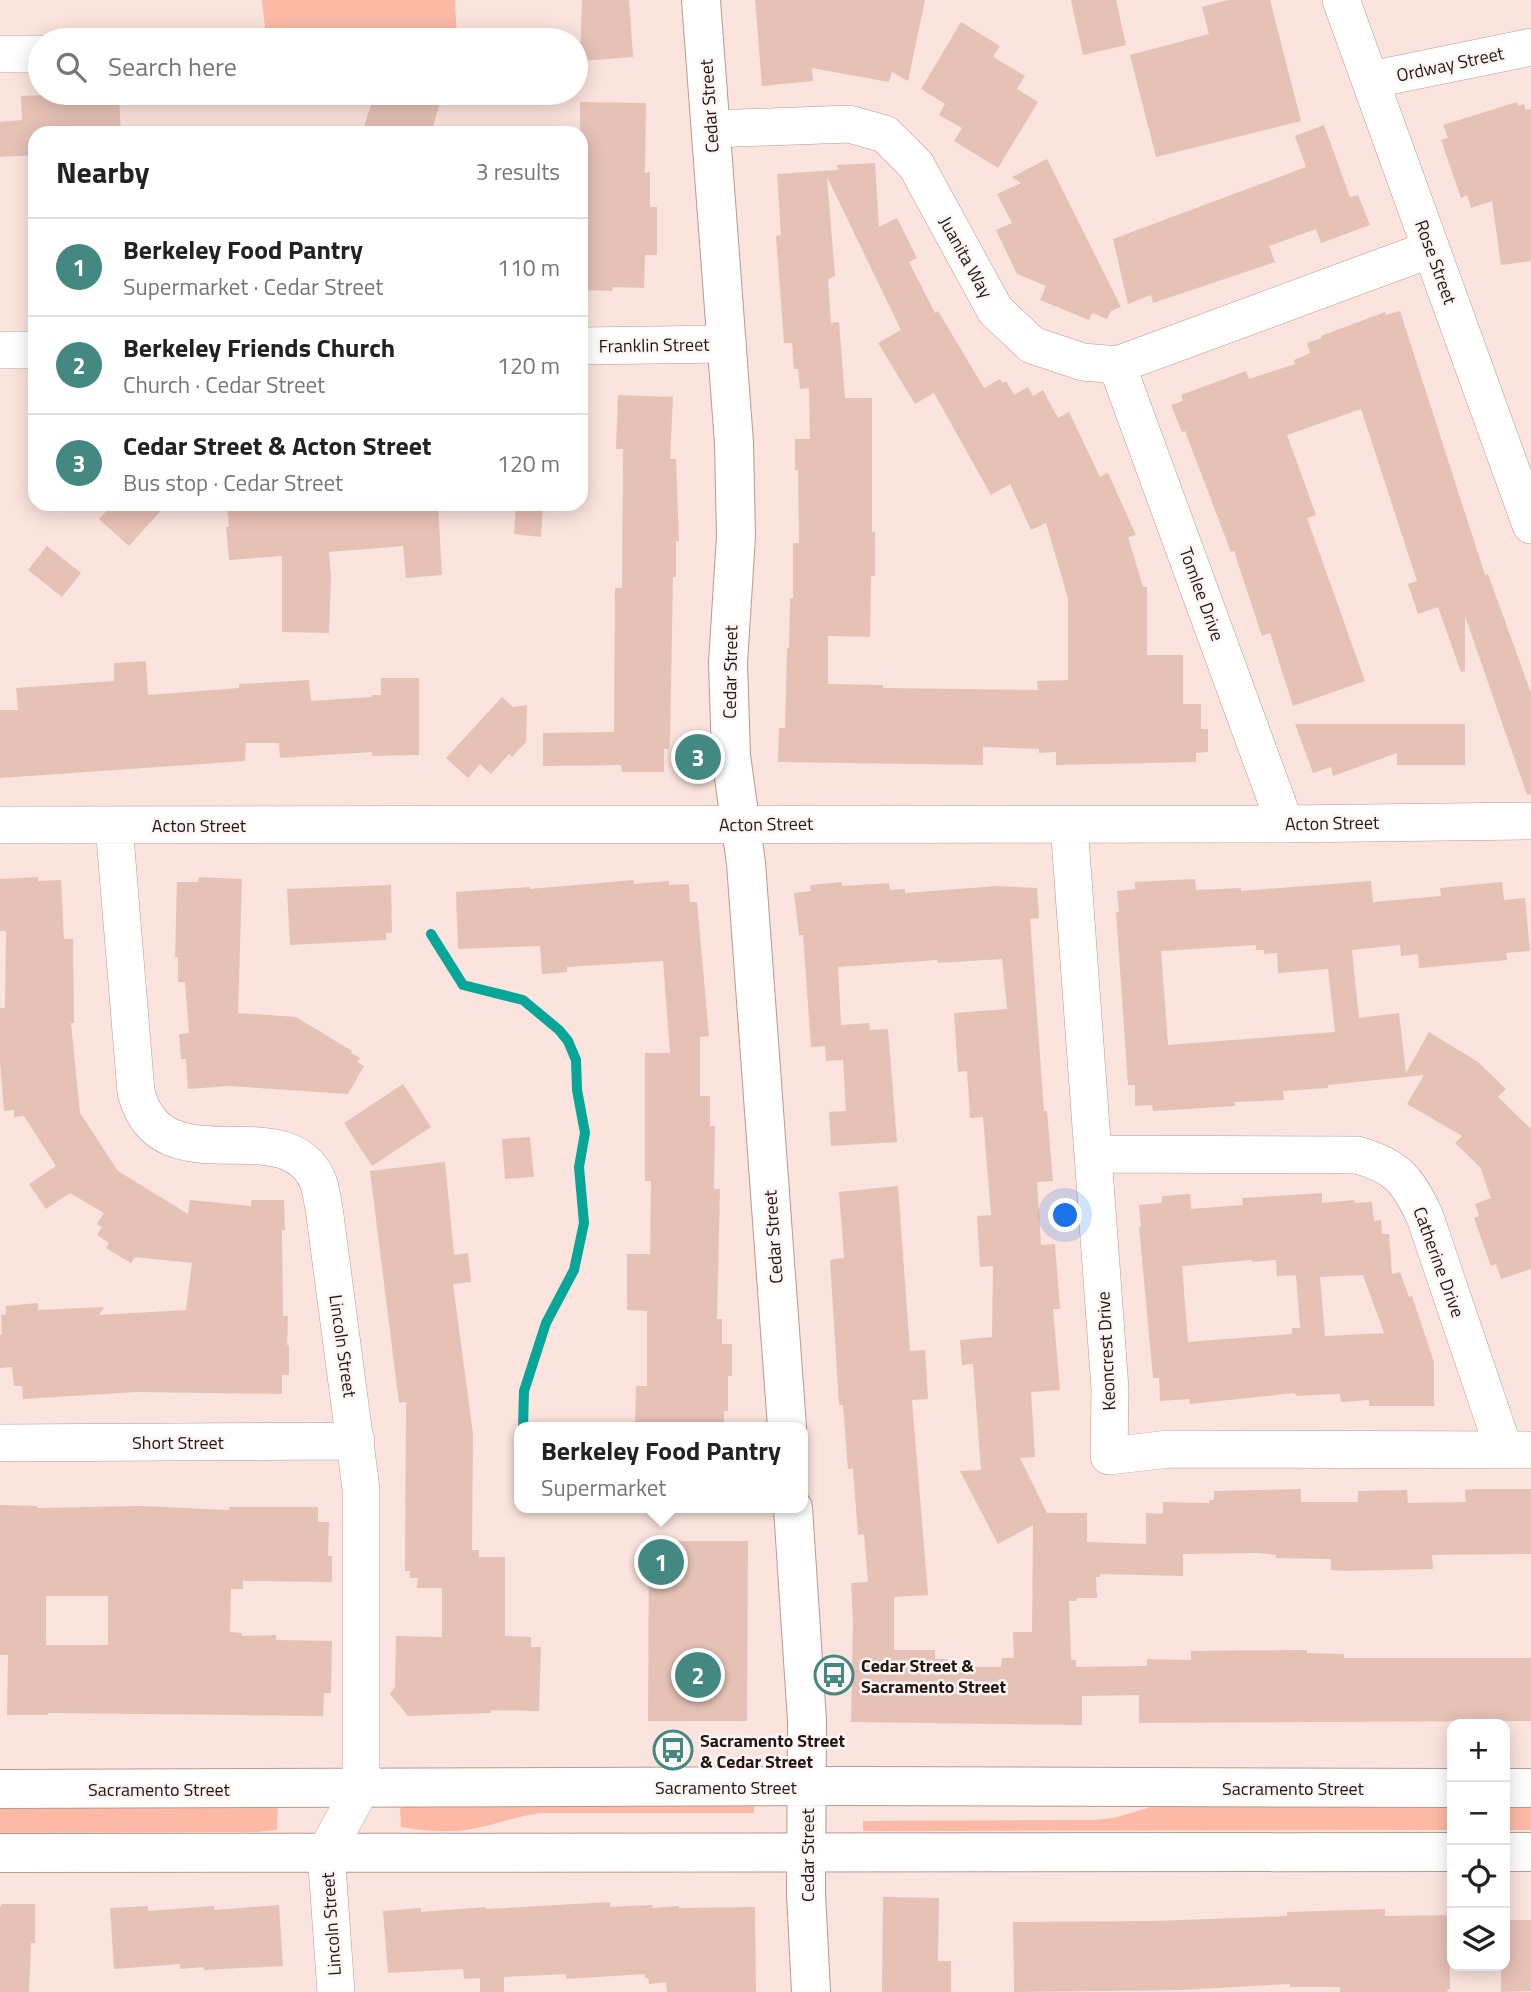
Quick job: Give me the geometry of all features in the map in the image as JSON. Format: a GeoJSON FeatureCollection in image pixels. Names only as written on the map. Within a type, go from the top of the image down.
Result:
{"type":"FeatureCollection","features":[{"type":"Feature","properties":{"kind":"street","name":"Cedar Street"},"geometry":{"type":"LineString","coordinates":[[701,0],[734,443],[736,536],[728,663],[732,777],[747,873],[787,1422]]}},
{"type":"Feature","properties":{"kind":"street","name":"Rose Street"},"geometry":{"type":"LineString","coordinates":[[1341,0],[1531,525]]}},
{"type":"Feature","properties":{"kind":"street","name":"Ordway Street"},"geometry":{"type":"LineString","coordinates":[[1370,80],[1531,47]]}},
{"type":"Feature","properties":{"kind":"street"},"geometry":{"type":"LineString","coordinates":[[0,54],[28,54]]}},
{"type":"Feature","properties":{"kind":"street","name":"Juanita Way"},"geometry":{"type":"LineString","coordinates":[[711,129],[849,124],[886,134],[915,165],[995,310],[1032,345],[1083,362],[1117,365],[1431,249]]}},
{"type":"Feature","properties":{"kind":"street","name":"Franklin Street"},"geometry":{"type":"LineString","coordinates":[[588,346],[727,344]]}},
{"type":"Feature","properties":{"kind":"street"},"geometry":{"type":"LineString","coordinates":[[0,350],[28,350]]}},
{"type":"Feature","properties":{"kind":"street","name":"Tomlee Drive"},"geometry":{"type":"LineString","coordinates":[[1117,365],[1285,824]]}},
{"type":"Feature","properties":{"kind":"street","name":"Acton Street"},"geometry":{"type":"LineString","coordinates":[[0,825],[1285,824],[1531,821]]}},
{"type":"Feature","properties":{"kind":"street","name":"Keoncrest Drive"},"geometry":{"type":"LineString","coordinates":[[1069,824],[1110,1389],[1109,1456],[1169,1449],[1517,1450]]}},
{"type":"Feature","properties":{"kind":"street","name":"Lincoln Street"},"geometry":{"type":"LineString","coordinates":[[114,825],[132,1052],[140,1107],[150,1123],[176,1140],[209,1145],[268,1146],[288,1153],[306,1164],[318,1181],[361,1489],[361,1788],[326,1852],[336,1992]]}},
{"type":"Feature","properties":{"kind":"street","name":"Catherine Drive"},"geometry":{"type":"LineString","coordinates":[[1093,1154],[1357,1155],[1379,1161],[1400,1174],[1425,1217],[1517,1450]]}},
{"type":"Feature","properties":{"kind":"street","name":"Short Street"},"geometry":{"type":"LineString","coordinates":[[0,1443],[356,1441]]}},
{"type":"Feature","properties":{"kind":"street","name":"Cedar Street"},"geometry":{"type":"LineString","coordinates":[[793,1513],[805,1677],[807,1921],[811,1992]]}},
{"type":"Feature","properties":{"kind":"street","name":"Sacramento Street"},"geometry":{"type":"LineString","coordinates":[[0,1789],[807,1786],[1447,1788]]}},
{"type":"Feature","properties":{"kind":"street"},"geometry":{"type":"LineString","coordinates":[[1510,1788],[1531,1788]]}},
{"type":"Feature","properties":{"kind":"street"},"geometry":{"type":"LineString","coordinates":[[0,1853],[1447,1852]]}},
{"type":"Feature","properties":{"kind":"street"},"geometry":{"type":"LineString","coordinates":[[1510,1852],[1531,1852]]}},
{"type":"Feature","properties":{"kind":"shaded area"},"geometry":{"type":"Polygon","coordinates":[[[262,0],[455,0],[456,28],[265,28],[262,0]]]}},
{"type":"Feature","properties":{"kind":"shaded area"},"geometry":{"type":"Polygon","coordinates":[[[0,1803],[271,1806],[278,1809],[277,1830],[0,1833],[0,1803]]]}},
{"type":"Feature","properties":{"kind":"shaded area"},"geometry":{"type":"Polygon","coordinates":[[[754,1803],[754,1813],[541,1813],[472,1829],[445,1831],[401,1827],[400,1808],[407,1806],[754,1803]]]}},
{"type":"Feature","properties":{"kind":"shaded area"},"geometry":{"type":"Polygon","coordinates":[[[1447,1803],[1447,1830],[863,1831],[863,1821],[1093,1820],[1114,1818],[1158,1805],[1447,1803]]]}},
{"type":"Feature","properties":{"kind":"shaded area"},"geometry":{"type":"Polygon","coordinates":[[[1510,1803],[1531,1803],[1531,1830],[1510,1830],[1510,1803]]]}},
{"type":"Feature","properties":{"kind":"building"},"geometry":{"type":"Polygon","coordinates":[[[582,0],[629,0],[633,57],[588,60],[588,28],[581,28],[582,0]]]}},
{"type":"Feature","properties":{"kind":"building"},"geometry":{"type":"Polygon","coordinates":[[[755,0],[925,0],[908,81],[892,72],[889,82],[812,68],[813,81],[762,86],[755,0]]]}},
{"type":"Feature","properties":{"kind":"building"},"geometry":{"type":"Polygon","coordinates":[[[1071,0],[1116,0],[1126,45],[1083,55],[1071,0]]]}},
{"type":"Feature","properties":{"kind":"building"},"geometry":{"type":"Polygon","coordinates":[[[1228,0],[1270,0],[1301,121],[1156,157],[1130,55],[1209,34],[1202,7],[1228,0]]]}},
{"type":"Feature","properties":{"kind":"building"},"geometry":{"type":"Polygon","coordinates":[[[961,22],[1000,46],[993,57],[1025,76],[1017,89],[1038,102],[998,168],[954,141],[962,128],[939,115],[945,104],[921,89],[961,22]]]}},
{"type":"Feature","properties":{"kind":"building"},"geometry":{"type":"Polygon","coordinates":[[[21,96],[28,96],[28,105],[119,105],[121,126],[28,126],[28,155],[0,157],[0,122],[22,120],[21,96]]]}},
{"type":"Feature","properties":{"kind":"building"},"geometry":{"type":"Polygon","coordinates":[[[588,102],[646,103],[645,173],[650,172],[650,207],[657,207],[657,255],[645,255],[644,288],[613,287],[612,291],[588,290],[588,126],[580,126],[580,105],[588,105],[588,102]]]}},
{"type":"Feature","properties":{"kind":"building"},"geometry":{"type":"Polygon","coordinates":[[[1517,102],[1518,106],[1524,104],[1526,110],[1531,109],[1531,261],[1501,265],[1492,201],[1471,208],[1467,195],[1461,198],[1441,140],[1448,138],[1443,125],[1517,102]]]}},
{"type":"Feature","properties":{"kind":"building"},"geometry":{"type":"Polygon","coordinates":[[[371,105],[439,105],[433,126],[364,126],[371,105]]]}},
{"type":"Feature","properties":{"kind":"building"},"geometry":{"type":"Polygon","coordinates":[[[1324,125],[1350,197],[1358,195],[1370,225],[1321,243],[1316,229],[1269,246],[1275,262],[1153,303],[1151,295],[1128,304],[1113,239],[1306,167],[1295,136],[1324,125]]]}},
{"type":"Feature","properties":{"kind":"building"},"geometry":{"type":"Polygon","coordinates":[[[1047,159],[1121,307],[1111,311],[1107,319],[1092,313],[1089,320],[1040,300],[1046,286],[1017,274],[996,230],[1012,223],[997,194],[1021,183],[1012,177],[1047,159]]]}},
{"type":"Feature","properties":{"kind":"building"},"geometry":{"type":"Polygon","coordinates":[[[875,163],[879,227],[897,218],[917,258],[909,262],[935,313],[938,311],[984,388],[1000,379],[1003,383],[1006,381],[1014,395],[1028,387],[1033,396],[1043,390],[1058,418],[1069,412],[1100,477],[1108,473],[1136,535],[1128,537],[1143,587],[1147,587],[1147,655],[1183,655],[1183,704],[1201,704],[1201,729],[1208,729],[1208,752],[1196,753],[1196,762],[1056,765],[1056,752],[1039,753],[1039,749],[983,747],[983,765],[778,762],[779,728],[785,728],[790,598],[793,598],[793,543],[799,543],[795,439],[810,439],[809,388],[800,389],[798,369],[794,369],[792,343],[784,343],[776,236],[781,235],[777,174],[838,170],[837,165],[875,163]],[[827,177],[835,276],[828,279],[831,323],[839,322],[845,398],[872,398],[872,532],[875,532],[870,637],[828,636],[828,684],[883,685],[883,688],[1038,690],[1037,681],[1068,680],[1068,598],[1046,523],[1031,530],[1010,484],[991,495],[934,393],[915,404],[878,343],[901,330],[827,177]]]}},
{"type":"Feature","properties":{"kind":"building"},"geometry":{"type":"Polygon","coordinates":[[[1400,311],[1485,575],[1488,574],[1531,693],[1531,794],[1527,795],[1465,616],[1465,671],[1461,672],[1438,607],[1418,614],[1408,584],[1417,581],[1361,409],[1287,435],[1316,515],[1307,518],[1365,681],[1293,706],[1270,633],[1262,636],[1234,551],[1231,552],[1185,431],[1182,432],[1171,405],[1183,401],[1181,395],[1246,371],[1249,379],[1295,364],[1294,360],[1310,353],[1307,343],[1385,312],[1386,315],[1400,311]]]}},
{"type":"Feature","properties":{"kind":"building"},"geometry":{"type":"Polygon","coordinates":[[[618,395],[673,397],[670,459],[676,459],[679,541],[676,541],[676,577],[673,577],[670,739],[669,749],[664,749],[664,772],[622,772],[621,765],[543,766],[543,733],[614,732],[615,588],[622,588],[623,449],[616,449],[618,395]]]}},
{"type":"Feature","properties":{"kind":"building"},"geometry":{"type":"Polygon","coordinates":[[[106,511],[161,511],[129,546],[99,519],[106,511]]]}},
{"type":"Feature","properties":{"kind":"building"},"geometry":{"type":"Polygon","coordinates":[[[228,511],[438,511],[442,575],[406,578],[403,546],[329,552],[329,633],[282,632],[282,556],[229,560],[226,527],[229,526],[228,511]]]}},
{"type":"Feature","properties":{"kind":"building"},"geometry":{"type":"Polygon","coordinates":[[[516,511],[543,511],[541,537],[514,534],[516,511]]]}},
{"type":"Feature","properties":{"kind":"building"},"geometry":{"type":"Polygon","coordinates":[[[47,546],[81,573],[62,597],[28,570],[47,546]]]}},
{"type":"Feature","properties":{"kind":"building"},"geometry":{"type":"Polygon","coordinates":[[[146,661],[148,695],[239,688],[239,684],[309,680],[311,701],[372,697],[381,695],[381,678],[419,678],[419,755],[372,756],[372,752],[280,758],[279,743],[246,743],[245,761],[0,778],[0,710],[18,710],[16,688],[114,681],[114,663],[146,661]]]}},
{"type":"Feature","properties":{"kind":"building"},"geometry":{"type":"Polygon","coordinates":[[[502,697],[513,707],[527,705],[526,742],[512,757],[509,754],[491,774],[480,764],[468,778],[446,758],[502,697]]]}},
{"type":"Feature","properties":{"kind":"building"},"geometry":{"type":"Polygon","coordinates":[[[1295,724],[1465,724],[1465,765],[1397,765],[1397,753],[1333,776],[1331,767],[1313,773],[1295,724]]]}},
{"type":"Feature","properties":{"kind":"building"},"geometry":{"type":"Polygon","coordinates":[[[38,877],[38,881],[61,880],[64,939],[73,939],[74,1023],[71,1023],[80,1113],[118,1171],[188,1214],[190,1200],[251,1206],[251,1200],[284,1200],[283,1316],[288,1316],[289,1375],[282,1375],[282,1394],[137,1392],[23,1399],[22,1386],[14,1386],[12,1367],[0,1368],[1,1315],[6,1314],[6,1306],[38,1303],[38,1310],[104,1307],[99,1315],[186,1310],[192,1263],[135,1257],[131,1263],[106,1248],[109,1243],[97,1235],[102,1227],[97,1224],[104,1213],[70,1193],[46,1209],[29,1184],[56,1166],[24,1116],[14,1117],[14,1110],[4,1111],[0,1008],[5,1008],[6,931],[0,931],[0,879],[38,877]]]}},
{"type":"Feature","properties":{"kind":"building"},"geometry":{"type":"Polygon","coordinates":[[[199,877],[242,879],[238,1013],[296,1017],[352,1051],[351,1053],[360,1058],[357,1062],[364,1066],[348,1094],[229,1086],[188,1089],[186,1059],[181,1059],[179,1034],[189,1033],[185,982],[178,982],[178,957],[175,957],[177,882],[198,882],[199,877]]]}},
{"type":"Feature","properties":{"kind":"building"},"geometry":{"type":"Polygon","coordinates":[[[1195,879],[1196,890],[1241,888],[1241,891],[1371,881],[1373,902],[1441,896],[1440,888],[1502,882],[1504,900],[1525,898],[1530,951],[1506,953],[1507,960],[1419,968],[1418,954],[1401,956],[1400,945],[1352,950],[1359,1018],[1399,1013],[1406,1073],[1429,1032],[1478,1062],[1506,1089],[1498,1097],[1531,1129],[1531,1269],[1501,1279],[1496,1264],[1491,1266],[1474,1218],[1479,1216],[1475,1204],[1491,1198],[1480,1167],[1455,1143],[1462,1136],[1407,1104],[1424,1075],[1283,1091],[1284,1100],[1235,1102],[1235,1106],[1153,1111],[1152,1105],[1135,1106],[1135,1085],[1128,1085],[1116,912],[1119,912],[1117,891],[1135,889],[1135,882],[1195,879]],[[1256,945],[1161,951],[1168,1045],[1335,1032],[1328,969],[1278,973],[1277,953],[1264,954],[1264,950],[1256,950],[1256,945]]]}},
{"type":"Feature","properties":{"kind":"building"},"geometry":{"type":"Polygon","coordinates":[[[634,880],[634,884],[669,881],[669,885],[689,884],[690,902],[697,902],[709,1036],[700,1037],[700,1096],[710,1096],[710,1126],[715,1126],[714,1189],[720,1189],[717,1319],[722,1319],[722,1344],[732,1344],[732,1376],[728,1376],[728,1411],[724,1411],[724,1422],[635,1422],[636,1386],[647,1386],[647,1311],[627,1310],[627,1254],[650,1254],[651,1181],[645,1181],[645,1053],[670,1053],[663,961],[567,967],[567,972],[542,974],[540,946],[458,949],[456,892],[634,880]]]}},
{"type":"Feature","properties":{"kind":"building"},"geometry":{"type":"Polygon","coordinates":[[[842,882],[842,886],[889,883],[890,890],[905,889],[905,893],[998,886],[1037,888],[1039,918],[1030,919],[1044,1111],[1047,1111],[1053,1181],[1037,1182],[1041,1245],[1055,1244],[1060,1309],[1053,1309],[1060,1390],[1031,1392],[1035,1457],[1020,1458],[1047,1513],[1087,1513],[1087,1542],[1146,1544],[1146,1513],[1163,1514],[1163,1502],[1209,1503],[1209,1500],[1214,1500],[1214,1491],[1301,1489],[1301,1502],[1358,1502],[1358,1491],[1407,1490],[1408,1503],[1466,1502],[1465,1490],[1531,1489],[1531,1554],[1432,1555],[1433,1569],[1346,1571],[1331,1570],[1331,1559],[1276,1558],[1276,1555],[1258,1553],[1183,1554],[1183,1576],[1100,1574],[1100,1577],[1096,1577],[1097,1598],[1077,1598],[1076,1601],[1069,1601],[1071,1660],[1076,1660],[1076,1667],[1147,1666],[1147,1659],[1191,1660],[1191,1651],[1307,1650],[1307,1653],[1344,1654],[1344,1658],[1531,1658],[1531,1721],[1447,1719],[1447,1721],[1139,1723],[1139,1695],[1082,1696],[1082,1725],[851,1722],[851,1583],[868,1582],[864,1534],[858,1535],[853,1469],[848,1469],[843,1405],[839,1405],[830,1260],[844,1258],[839,1192],[898,1186],[910,1351],[925,1350],[928,1399],[912,1400],[928,1595],[894,1597],[894,1650],[935,1650],[935,1659],[948,1659],[947,1667],[1001,1667],[1002,1658],[1014,1658],[1013,1632],[1032,1632],[1033,1525],[998,1544],[960,1471],[981,1470],[973,1364],[962,1365],[960,1340],[992,1337],[993,1266],[980,1267],[977,1216],[991,1215],[983,1117],[970,1118],[967,1071],[958,1072],[954,1013],[1007,1009],[1002,959],[938,963],[937,960],[838,967],[841,1025],[869,1023],[870,1030],[888,1029],[897,1142],[831,1146],[829,1112],[846,1111],[843,1060],[826,1061],[825,1046],[811,1047],[803,935],[799,935],[794,893],[811,891],[810,885],[842,882]]]}},
{"type":"Feature","properties":{"kind":"building"},"geometry":{"type":"Polygon","coordinates":[[[391,885],[392,933],[386,933],[386,940],[290,945],[287,889],[391,885]]]}},
{"type":"Feature","properties":{"kind":"building"},"geometry":{"type":"Polygon","coordinates":[[[403,1084],[431,1127],[372,1166],[344,1123],[403,1084]]]}},
{"type":"Feature","properties":{"kind":"building"},"geometry":{"type":"Polygon","coordinates":[[[530,1137],[534,1177],[505,1179],[502,1139],[530,1137]]]}},
{"type":"Feature","properties":{"kind":"building"},"geometry":{"type":"Polygon","coordinates":[[[445,1162],[454,1255],[468,1253],[471,1282],[453,1284],[473,1434],[472,1550],[479,1550],[479,1557],[505,1557],[505,1636],[531,1637],[531,1647],[541,1647],[539,1711],[491,1710],[491,1713],[408,1716],[390,1694],[395,1687],[396,1636],[442,1637],[442,1588],[417,1588],[418,1578],[410,1578],[410,1571],[405,1571],[406,1402],[399,1403],[370,1171],[445,1162]]]}},
{"type":"Feature","properties":{"kind":"building"},"geometry":{"type":"Polygon","coordinates":[[[1322,1193],[1322,1203],[1354,1200],[1355,1203],[1372,1202],[1374,1221],[1381,1220],[1382,1234],[1389,1234],[1392,1274],[1400,1272],[1409,1297],[1412,1296],[1434,1362],[1434,1406],[1369,1406],[1369,1400],[1341,1402],[1340,1394],[1296,1396],[1295,1393],[1190,1404],[1189,1399],[1160,1401],[1159,1378],[1153,1378],[1139,1205],[1162,1203],[1162,1196],[1190,1194],[1191,1209],[1243,1205],[1242,1198],[1322,1193]],[[1276,1260],[1182,1266],[1188,1342],[1292,1334],[1292,1328],[1300,1328],[1296,1275],[1277,1276],[1276,1260]],[[1363,1275],[1320,1277],[1325,1336],[1384,1333],[1363,1275]]]}},
{"type":"Feature","properties":{"kind":"building"},"geometry":{"type":"Polygon","coordinates":[[[0,1505],[37,1508],[142,1506],[229,1510],[229,1507],[318,1507],[318,1522],[329,1522],[328,1556],[332,1556],[332,1582],[243,1581],[243,1589],[231,1589],[230,1632],[242,1633],[242,1636],[276,1635],[276,1640],[332,1641],[331,1693],[324,1693],[323,1716],[48,1713],[7,1715],[8,1655],[0,1655],[0,1505]],[[46,1596],[46,1645],[108,1645],[108,1596],[46,1596]]]}},
{"type":"Feature","properties":{"kind":"building"},"geometry":{"type":"Polygon","coordinates":[[[649,1541],[748,1541],[747,1721],[648,1721],[649,1541]]]}},
{"type":"Feature","properties":{"kind":"building"},"geometry":{"type":"Polygon","coordinates":[[[883,1897],[939,1898],[938,1961],[951,1961],[951,1992],[882,1992],[883,1897]]]}},
{"type":"Feature","properties":{"kind":"building"},"geometry":{"type":"Polygon","coordinates":[[[610,1902],[610,1907],[755,1907],[756,1992],[667,1992],[666,1982],[649,1984],[645,1974],[566,1979],[566,1974],[504,1977],[504,1992],[480,1992],[480,1978],[464,1979],[463,1969],[388,1973],[383,1911],[421,1908],[421,1912],[610,1902]]]}},
{"type":"Feature","properties":{"kind":"building"},"geometry":{"type":"Polygon","coordinates":[[[2,1904],[35,1904],[35,1943],[31,1943],[29,1992],[0,1992],[2,1904]]]}},
{"type":"Feature","properties":{"kind":"building"},"geometry":{"type":"Polygon","coordinates":[[[279,1905],[283,1966],[204,1970],[203,1967],[180,1969],[180,1964],[114,1969],[110,1908],[148,1906],[148,1911],[214,1906],[214,1910],[279,1905]]]}},
{"type":"Feature","properties":{"kind":"building"},"geometry":{"type":"Polygon","coordinates":[[[1385,1909],[1385,1916],[1447,1915],[1447,1971],[1450,1971],[1450,1989],[1447,1989],[1448,1992],[1340,1992],[1340,1987],[1290,1987],[1290,1984],[1182,1990],[1014,1992],[1013,1922],[1157,1921],[1287,1916],[1287,1912],[1385,1909]]]}},
{"type":"Feature","properties":{"kind":"building"},"geometry":{"type":"Polygon","coordinates":[[[1510,1920],[1531,1920],[1531,1991],[1501,1992],[1501,1971],[1510,1971],[1510,1920]]]}},
{"type":"Feature","properties":{"kind":"waterway"},"geometry":{"type":"LineString","coordinates":[[431,934],[463,985],[523,1000],[559,1030],[568,1041],[576,1060],[577,1090],[585,1133],[579,1167],[584,1223],[574,1270],[546,1323],[524,1391],[523,1422]]}},
{"type":"Feature","properties":{"kind":"place","name":"Cedar Street & Acton Street"},"geometry":{"type":"Point","coordinates":[698,757]}},
{"type":"Feature","properties":{"kind":"place","name":"Berkeley Food Pantry"},"geometry":{"type":"Point","coordinates":[661,1562]}},
{"type":"Feature","properties":{"kind":"place","name":"Berkeley Friends Church"},"geometry":{"type":"Point","coordinates":[698,1675]}},
{"type":"Feature","properties":{"kind":"place","name":"Cedar Street & Sacramento Street"},"geometry":{"type":"Point","coordinates":[834,1675]}},
{"type":"Feature","properties":{"kind":"place","name":"Sacramento Street & Cedar Street"},"geometry":{"type":"Point","coordinates":[673,1750]}}]}
